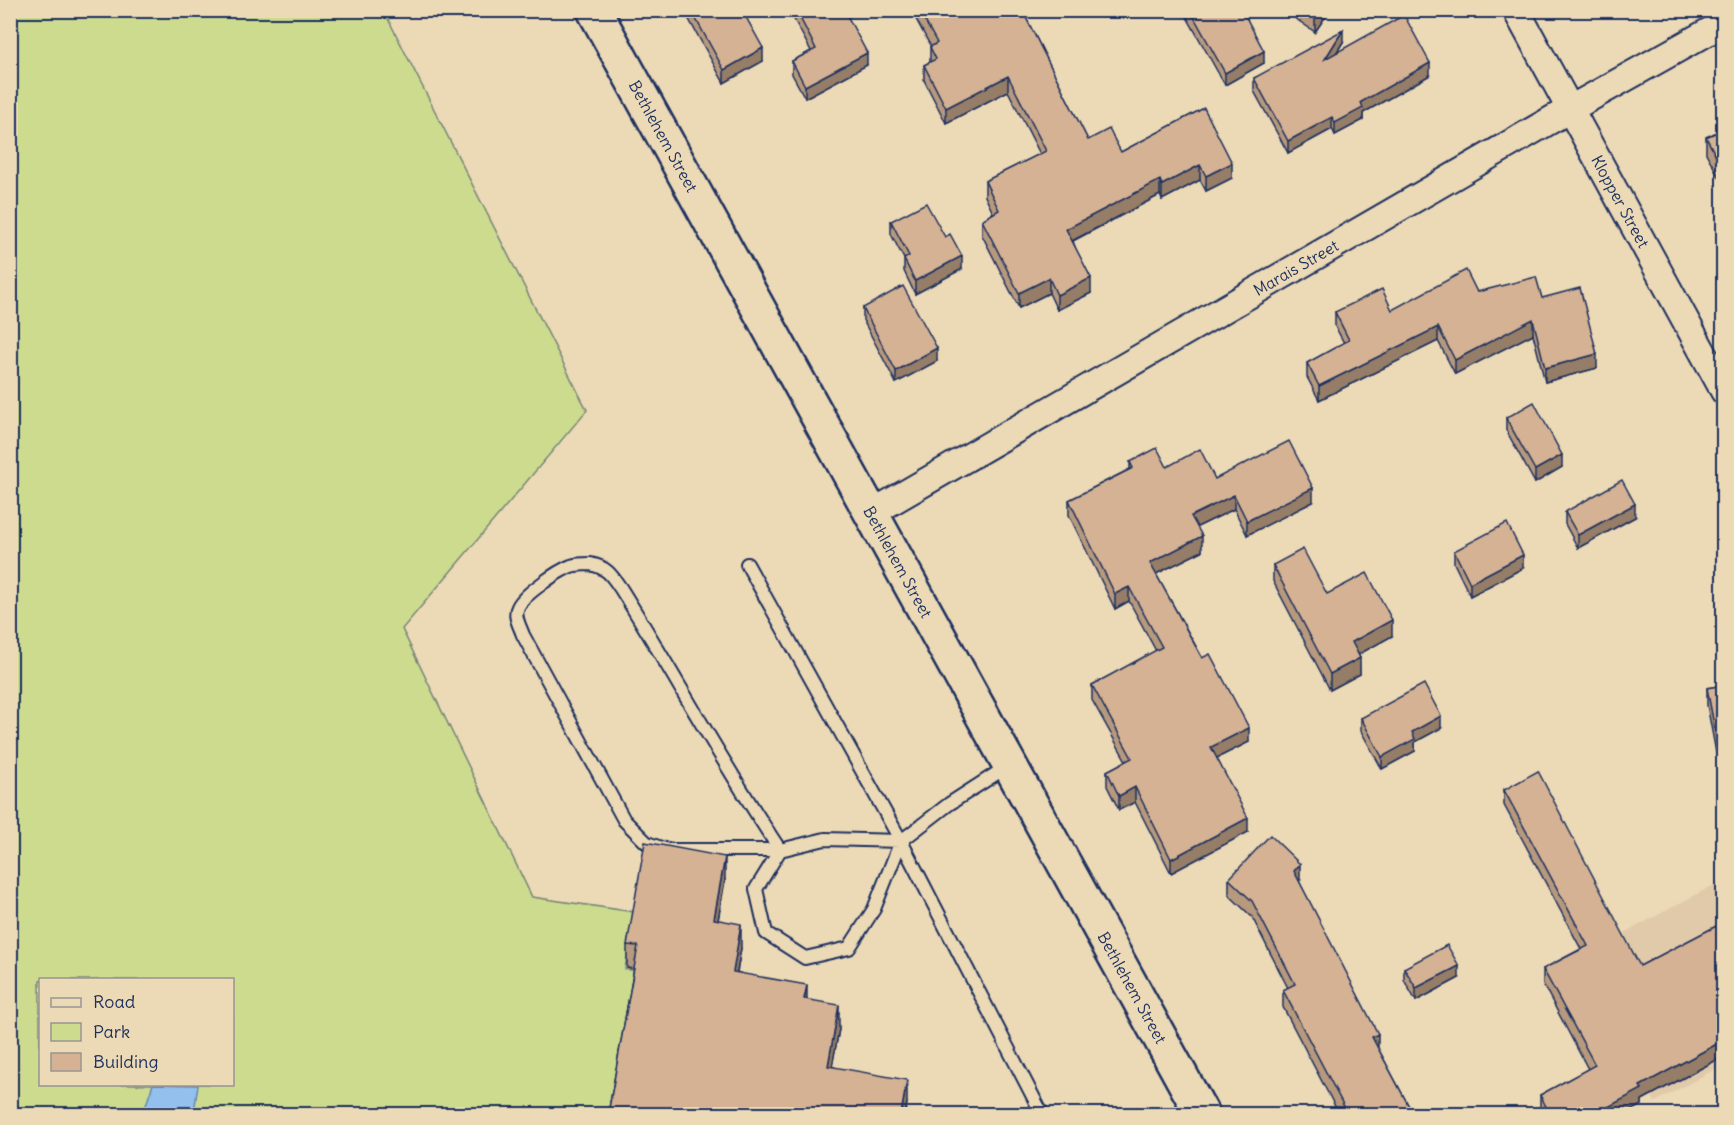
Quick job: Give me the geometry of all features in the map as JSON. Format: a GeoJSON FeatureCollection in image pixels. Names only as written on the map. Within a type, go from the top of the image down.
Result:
{"type":"FeatureCollection","features":[{"type":"Feature","properties":{"kind":"main road","name":"Bethlehem Street"},"geometry":{"type":"LineString","coordinates":[[594,10],[1202,1114]]}},
{"type":"Feature","properties":{"kind":"street","name":"Klopper Street"},"geometry":{"type":"LineString","coordinates":[[1516,10],[1724,391]]}},
{"type":"Feature","properties":{"kind":"street","name":"Marais Street"},"geometry":{"type":"LineString","coordinates":[[870,514],[1570,109],[1724,23]]}},
{"type":"Feature","properties":{"kind":"lane"},"geometry":{"type":"LineString","coordinates":[[780,850],[744,796],[654,642],[606,569],[590,564],[573,565],[522,600],[517,608],[516,617],[523,635],[624,820],[647,843],[667,850],[780,850],[825,839],[901,841]]}},
{"type":"Feature","properties":{"kind":"lane"},"geometry":{"type":"LineString","coordinates":[[747,564],[901,841],[1042,1114]]}},
{"type":"Feature","properties":{"kind":"lane"},"geometry":{"type":"LineString","coordinates":[[780,850],[756,889],[766,933],[805,958],[849,948],[874,909],[901,841],[949,804],[1009,765]]}},
{"type":"Feature","properties":{"kind":"shaded area"},"geometry":{"type":"Polygon","coordinates":[[[1723,880],[1723,1065],[1655,1102],[1578,958],[1723,880]]]}},
{"type":"Feature","properties":{"kind":"green space"},"geometry":{"type":"Polygon","coordinates":[[[10,11],[384,11],[587,410],[402,629],[532,897],[634,912],[625,969],[636,971],[609,1114],[11,1114],[10,11]]]}},
{"type":"Feature","properties":{"kind":"water"},"geometry":{"type":"Polygon","coordinates":[[[152,1086],[198,1086],[194,1112],[191,1114],[146,1114],[146,1105],[152,1086]]]}},
{"type":"Feature","properties":{"kind":"building"},"geometry":{"type":"Polygon","coordinates":[[[691,10],[742,10],[763,48],[724,70],[691,10]]]}},
{"type":"Feature","properties":{"kind":"building"},"geometry":{"type":"Polygon","coordinates":[[[796,10],[844,10],[867,53],[805,86],[792,61],[816,49],[796,10]]]}},
{"type":"Feature","properties":{"kind":"building"},"geometry":{"type":"Polygon","coordinates":[[[919,10],[1022,10],[1088,140],[1109,129],[1121,152],[1204,108],[1232,163],[1206,176],[1200,165],[1162,185],[1160,180],[1066,229],[1091,278],[1057,295],[1049,278],[1019,293],[982,220],[999,210],[985,181],[1046,151],[1008,76],[946,108],[924,65],[936,59],[930,47],[937,43],[919,10]]]}},
{"type":"Feature","properties":{"kind":"building"},"geometry":{"type":"Polygon","coordinates":[[[1190,10],[1242,10],[1264,51],[1225,73],[1190,10]]]}},
{"type":"Feature","properties":{"kind":"building"},"geometry":{"type":"Polygon","coordinates":[[[1404,15],[1430,63],[1361,102],[1363,108],[1335,123],[1332,117],[1288,141],[1254,78],[1343,30],[1325,59],[1404,15]]]}},
{"type":"Feature","properties":{"kind":"building"},"geometry":{"type":"Polygon","coordinates":[[[1724,129],[1724,171],[1706,137],[1724,129]]]}},
{"type":"Feature","properties":{"kind":"building"},"geometry":{"type":"Polygon","coordinates":[[[926,203],[945,237],[950,234],[962,256],[915,281],[904,259],[909,256],[891,221],[926,203]]]}},
{"type":"Feature","properties":{"kind":"building"},"geometry":{"type":"Polygon","coordinates":[[[1466,270],[1477,292],[1536,277],[1542,298],[1580,288],[1597,354],[1545,368],[1533,319],[1455,360],[1438,327],[1319,386],[1307,363],[1349,340],[1335,312],[1382,289],[1392,310],[1466,270]]]}},
{"type":"Feature","properties":{"kind":"building"},"geometry":{"type":"Polygon","coordinates":[[[903,286],[937,348],[896,371],[863,308],[903,286]]]}},
{"type":"Feature","properties":{"kind":"building"},"geometry":{"type":"Polygon","coordinates":[[[1534,402],[1562,455],[1535,470],[1506,418],[1534,402]]]}},
{"type":"Feature","properties":{"kind":"building"},"geometry":{"type":"Polygon","coordinates":[[[1289,441],[1313,488],[1247,521],[1234,495],[1191,516],[1202,536],[1150,563],[1202,658],[1210,654],[1249,728],[1211,747],[1248,818],[1171,859],[1135,787],[1119,796],[1107,771],[1132,758],[1092,685],[1162,647],[1129,587],[1115,594],[1069,500],[1133,468],[1130,462],[1157,448],[1167,467],[1200,449],[1215,479],[1289,441]]]}},
{"type":"Feature","properties":{"kind":"building"},"geometry":{"type":"Polygon","coordinates":[[[1622,480],[1635,504],[1578,535],[1565,512],[1622,480]]]}},
{"type":"Feature","properties":{"kind":"building"},"geometry":{"type":"Polygon","coordinates":[[[1507,523],[1523,555],[1470,583],[1454,551],[1507,523]]]}},
{"type":"Feature","properties":{"kind":"building"},"geometry":{"type":"Polygon","coordinates":[[[1303,549],[1327,594],[1367,573],[1392,620],[1352,642],[1360,658],[1330,674],[1273,565],[1303,549]]]}},
{"type":"Feature","properties":{"kind":"building"},"geometry":{"type":"Polygon","coordinates":[[[1424,684],[1441,716],[1412,732],[1415,739],[1382,757],[1361,718],[1424,684]]]}},
{"type":"Feature","properties":{"kind":"building"},"geometry":{"type":"Polygon","coordinates":[[[1724,685],[1724,778],[1707,688],[1724,685]]]}},
{"type":"Feature","properties":{"kind":"building"},"geometry":{"type":"Polygon","coordinates":[[[1538,771],[1640,966],[1724,922],[1724,1040],[1640,1086],[1642,1089],[1595,1114],[1550,1114],[1540,1095],[1595,1065],[1543,969],[1588,946],[1504,790],[1538,771]]]}},
{"type":"Feature","properties":{"kind":"building"},"geometry":{"type":"Polygon","coordinates":[[[1270,835],[1300,864],[1294,871],[1378,1034],[1372,1037],[1413,1114],[1348,1114],[1283,990],[1295,984],[1252,901],[1229,879],[1270,835]]]}},
{"type":"Feature","properties":{"kind":"building"},"geometry":{"type":"Polygon","coordinates":[[[645,842],[725,857],[714,919],[741,924],[733,972],[807,985],[804,999],[839,1005],[828,1066],[907,1080],[901,1114],[608,1114],[638,946],[627,945],[645,842]]]}},
{"type":"Feature","properties":{"kind":"building"},"geometry":{"type":"Polygon","coordinates":[[[1447,945],[1459,966],[1416,988],[1404,968],[1447,945]]]}}]}
